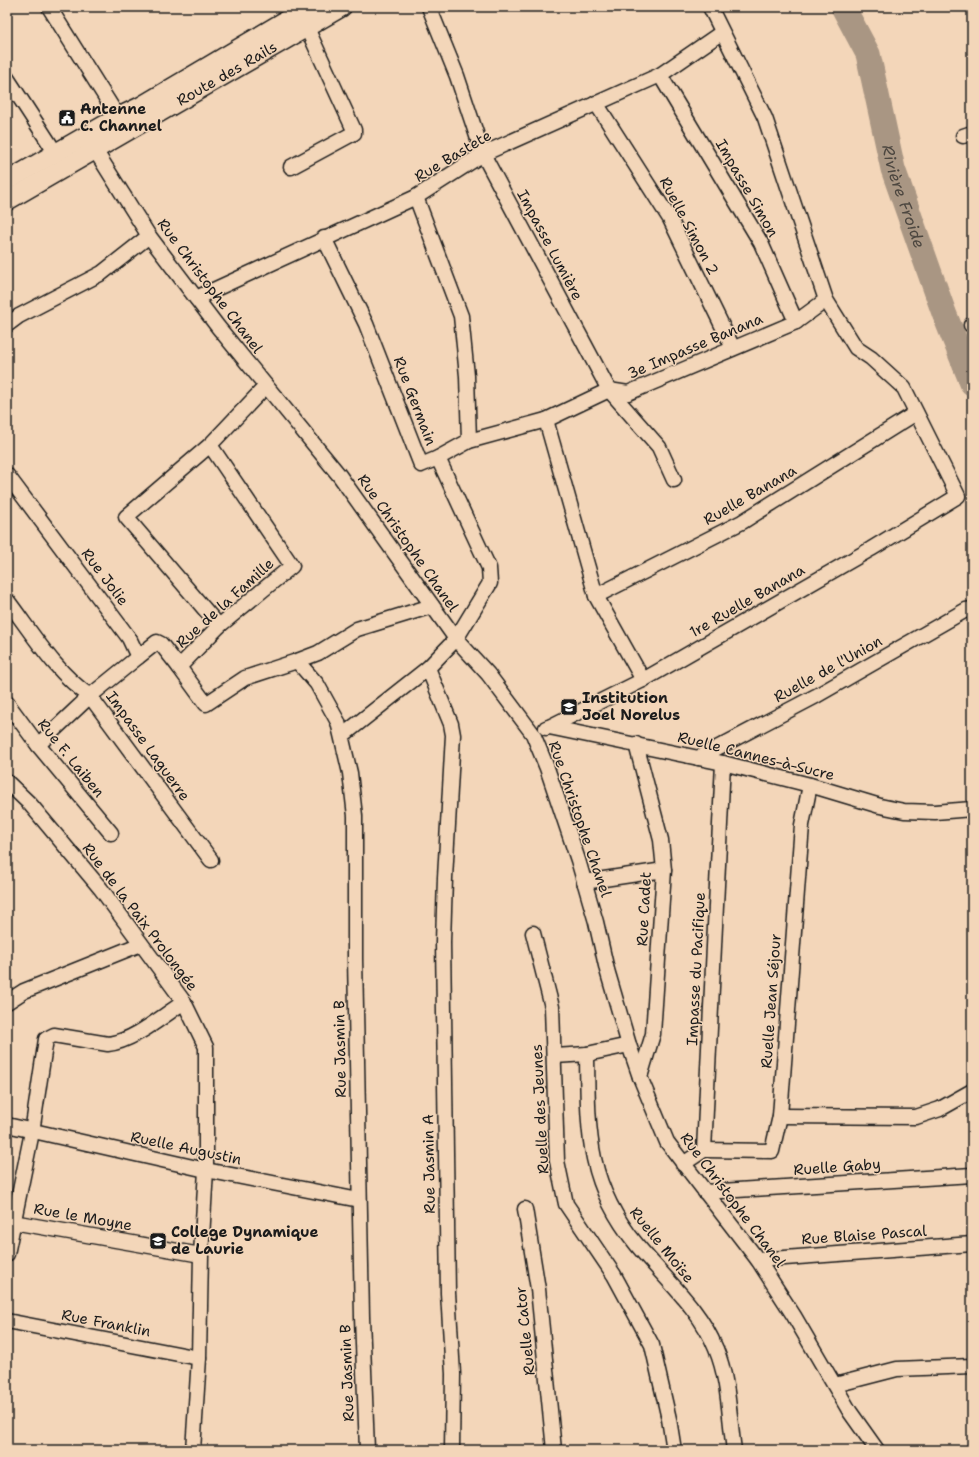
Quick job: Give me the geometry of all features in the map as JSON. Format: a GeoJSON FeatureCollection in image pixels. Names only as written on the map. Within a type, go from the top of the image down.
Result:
{"type":"FeatureCollection","features":[{"type":"Feature","properties":{"kind":"main road","name":"Route des Rails"},"geometry":{"type":"LineString","coordinates":[[7,201],[90,142],[118,117],[141,106],[308,7]]}},
{"type":"Feature","properties":{"kind":"main road","name":"Route des Rails"},"geometry":{"type":"LineString","coordinates":[[7,181],[54,152],[90,142],[307,28],[342,7]]}},
{"type":"Feature","properties":{"kind":"street"},"geometry":{"type":"LineString","coordinates":[[49,7],[118,117]]}},
{"type":"Feature","properties":{"kind":"street","name":"Impasse Lumière"},"geometry":{"type":"LineString","coordinates":[[429,7],[457,76],[482,154],[609,390],[659,447],[674,480]]}},
{"type":"Feature","properties":{"kind":"street"},"geometry":{"type":"LineString","coordinates":[[710,7],[721,33],[765,118],[826,300],[856,348],[871,358],[904,388],[916,413]]}},
{"type":"Feature","properties":{"kind":"street"},"geometry":{"type":"LineString","coordinates":[[291,167],[354,133],[354,130],[307,28]]}},
{"type":"Feature","properties":{"kind":"street","name":"Rue Bastete"},"geometry":{"type":"LineString","coordinates":[[196,298],[416,197],[482,154],[660,75],[721,33]]}},
{"type":"Feature","properties":{"kind":"street","name":"Impasse Simon"},"geometry":{"type":"LineString","coordinates":[[660,75],[761,243],[796,322]]}},
{"type":"Feature","properties":{"kind":"street"},"geometry":{"type":"LineString","coordinates":[[7,78],[54,152]]}},
{"type":"Feature","properties":{"kind":"street","name":"Ruelle Simon 2"},"geometry":{"type":"LineString","coordinates":[[596,103],[670,219],[733,348]]}},
{"type":"Feature","properties":{"kind":"street","name":"Rue Christophe Chanel"},"geometry":{"type":"LineString","coordinates":[[90,142],[149,236],[196,298],[339,475],[456,639],[488,674],[533,734],[547,768],[584,882],[629,1046],[667,1142],[758,1260],[850,1412],[876,1450]]}},
{"type":"Feature","properties":{"kind":"street"},"geometry":{"type":"LineString","coordinates":[[416,197],[461,316],[467,376],[469,441]]}},
{"type":"Feature","properties":{"kind":"street"},"geometry":{"type":"LineString","coordinates":[[7,325],[19,316],[102,273],[149,236]]}},
{"type":"Feature","properties":{"kind":"street","name":"Rue Germain"},"geometry":{"type":"LineString","coordinates":[[324,238],[366,324],[422,465],[438,458],[489,568],[490,583],[456,639],[428,668],[342,736]]}},
{"type":"Feature","properties":{"kind":"street","name":"3e Impasse Banana"},"geometry":{"type":"LineString","coordinates":[[609,390],[628,393],[796,322],[826,300]]}},
{"type":"Feature","properties":{"kind":"street"},"geometry":{"type":"LineString","coordinates":[[219,626],[126,517],[210,445],[266,386]]}},
{"type":"Feature","properties":{"kind":"street"},"geometry":{"type":"LineString","coordinates":[[438,458],[469,441],[546,420],[609,390]]}},
{"type":"Feature","properties":{"kind":"street","name":"1re Ruelle Banana"},"geometry":{"type":"LineString","coordinates":[[549,727],[643,680],[871,550],[958,496],[916,413]]}},
{"type":"Feature","properties":{"kind":"street","name":"Ruelle Banana"},"geometry":{"type":"LineString","coordinates":[[596,596],[742,522],[916,413]]}},
{"type":"Feature","properties":{"kind":"street"},"geometry":{"type":"LineString","coordinates":[[546,420],[596,596],[643,680]]}},
{"type":"Feature","properties":{"kind":"street","name":"Rue de la Famille"},"geometry":{"type":"LineString","coordinates":[[210,445],[292,566],[219,626],[178,667],[206,704],[245,678],[297,661]]}},
{"type":"Feature","properties":{"kind":"street","name":"Rue Jolie"},"geometry":{"type":"LineString","coordinates":[[7,475],[129,638],[138,657]]}},
{"type":"Feature","properties":{"kind":"street","name":"Impasse Laguerre"},"geometry":{"type":"LineString","coordinates":[[7,600],[55,663],[77,688],[90,696],[211,860]]}},
{"type":"Feature","properties":{"kind":"street"},"geometry":{"type":"LineString","coordinates":[[297,661],[318,652],[357,628],[432,606]]}},
{"type":"Feature","properties":{"kind":"street","name":"Ruelle de l'Union"},"geometry":{"type":"LineString","coordinates":[[698,758],[816,696],[966,610],[972,608]]}},
{"type":"Feature","properties":{"kind":"street"},"geometry":{"type":"LineString","coordinates":[[38,745],[90,696],[157,642],[161,644],[178,667]]}},
{"type":"Feature","properties":{"kind":"street","name":"Rue Jasmin B"},"geometry":{"type":"LineString","coordinates":[[297,661],[317,684],[338,722],[350,773],[355,816],[355,958],[359,1200],[367,1450]]}},
{"type":"Feature","properties":{"kind":"street","name":"Rue Jasmin A"},"geometry":{"type":"LineString","coordinates":[[428,668],[451,724],[453,735],[445,878],[444,974],[448,1293],[453,1374],[452,1450]]}},
{"type":"Feature","properties":{"kind":"street","name":"Rue F. Laiben"},"geometry":{"type":"LineString","coordinates":[[7,703],[38,745],[111,833]]}},
{"type":"Feature","properties":{"kind":"street"},"geometry":{"type":"LineString","coordinates":[[533,734],[549,727]]}},
{"type":"Feature","properties":{"kind":"street","name":"Ruelle Cannes-à-Sucre"},"geometry":{"type":"LineString","coordinates":[[549,727],[723,763],[880,806],[904,811],[935,812],[972,810]]}},
{"type":"Feature","properties":{"kind":"street","name":"Rue Cadet"},"geometry":{"type":"LineString","coordinates":[[636,744],[661,840],[664,870],[653,1034],[640,1077]]}},
{"type":"Feature","properties":{"kind":"street","name":"Impasse du Pacifique"},"geometry":{"type":"LineString","coordinates":[[704,1150],[723,763]]}},
{"type":"Feature","properties":{"kind":"street","name":"Rue de la Paix Prolongée"},"geometry":{"type":"LineString","coordinates":[[7,782],[30,804],[101,888],[184,1002],[206,1047],[206,1170],[200,1255],[199,1358],[193,1450]]}},
{"type":"Feature","properties":{"kind":"street","name":"Ruelle Jean Séjour"},"geometry":{"type":"LineString","coordinates":[[704,1150],[772,1151],[780,1116],[802,826],[810,786]]}},
{"type":"Feature","properties":{"kind":"street"},"geometry":{"type":"LineString","coordinates":[[584,882],[664,870]]}},
{"type":"Feature","properties":{"kind":"street","name":"Ruelle des Jeunes"},"geometry":{"type":"LineString","coordinates":[[534,933],[552,1007],[555,1056],[554,1102],[557,1161],[566,1204],[614,1275],[652,1345],[669,1420],[674,1450]]}},
{"type":"Feature","properties":{"kind":"street"},"geometry":{"type":"LineString","coordinates":[[7,1002],[24,991],[141,944]]}},
{"type":"Feature","properties":{"kind":"street"},"geometry":{"type":"LineString","coordinates":[[7,1254],[10,1221],[32,1132],[44,1041],[47,1037],[54,1034],[108,1044],[115,1043],[130,1037],[184,1002]]}},
{"type":"Feature","properties":{"kind":"street"},"geometry":{"type":"LineString","coordinates":[[555,1056],[587,1054],[629,1046]]}},
{"type":"Feature","properties":{"kind":"street","name":"Ruelle Moïse"},"geometry":{"type":"LineString","coordinates":[[587,1054],[588,1112],[593,1160],[603,1191],[610,1207],[637,1245],[680,1292],[701,1322],[716,1348],[724,1371],[734,1450]]}},
{"type":"Feature","properties":{"kind":"street"},"geometry":{"type":"LineString","coordinates":[[780,1116],[916,1116],[940,1108],[972,1091]]}},
{"type":"Feature","properties":{"kind":"street","name":"Ruelle Augustin"},"geometry":{"type":"LineString","coordinates":[[7,1126],[206,1170],[359,1200]]}},
{"type":"Feature","properties":{"kind":"street"},"geometry":{"type":"LineString","coordinates":[[683,1164],[704,1150]]}},
{"type":"Feature","properties":{"kind":"street","name":"Ruelle Gaby"},"geometry":{"type":"LineString","coordinates":[[705,1192],[972,1175]]}},
{"type":"Feature","properties":{"kind":"street","name":"Ruelle Cator"},"geometry":{"type":"LineString","coordinates":[[525,1209],[538,1289],[554,1450]]}},
{"type":"Feature","properties":{"kind":"street","name":"Rue le Moyne"},"geometry":{"type":"LineString","coordinates":[[10,1221],[200,1255]]}},
{"type":"Feature","properties":{"kind":"street","name":"Rue Blaise Pascal"},"geometry":{"type":"LineString","coordinates":[[758,1260],[972,1244]]}},
{"type":"Feature","properties":{"kind":"street","name":"Rue Franklin"},"geometry":{"type":"LineString","coordinates":[[7,1321],[199,1358]]}},
{"type":"Feature","properties":{"kind":"street"},"geometry":{"type":"LineString","coordinates":[[835,1385],[897,1369],[972,1366]]}},
{"type":"Feature","properties":{"kind":"waterway","name":"Rivière Froide"},"geometry":{"type":"LineString","coordinates":[[843,7],[868,54],[893,169],[944,313],[972,383]]}},
{"type":"Feature","properties":{"kind":"place","name":"Antenne C. Channel"},"geometry":{"type":"Point","coordinates":[67,118]}},
{"type":"Feature","properties":{"kind":"place","name":"Institution Joel Norelus"},"geometry":{"type":"Point","coordinates":[569,707]}},
{"type":"Feature","properties":{"kind":"place","name":"College Dynamique de Laurie"},"geometry":{"type":"Point","coordinates":[158,1241]}}]}
